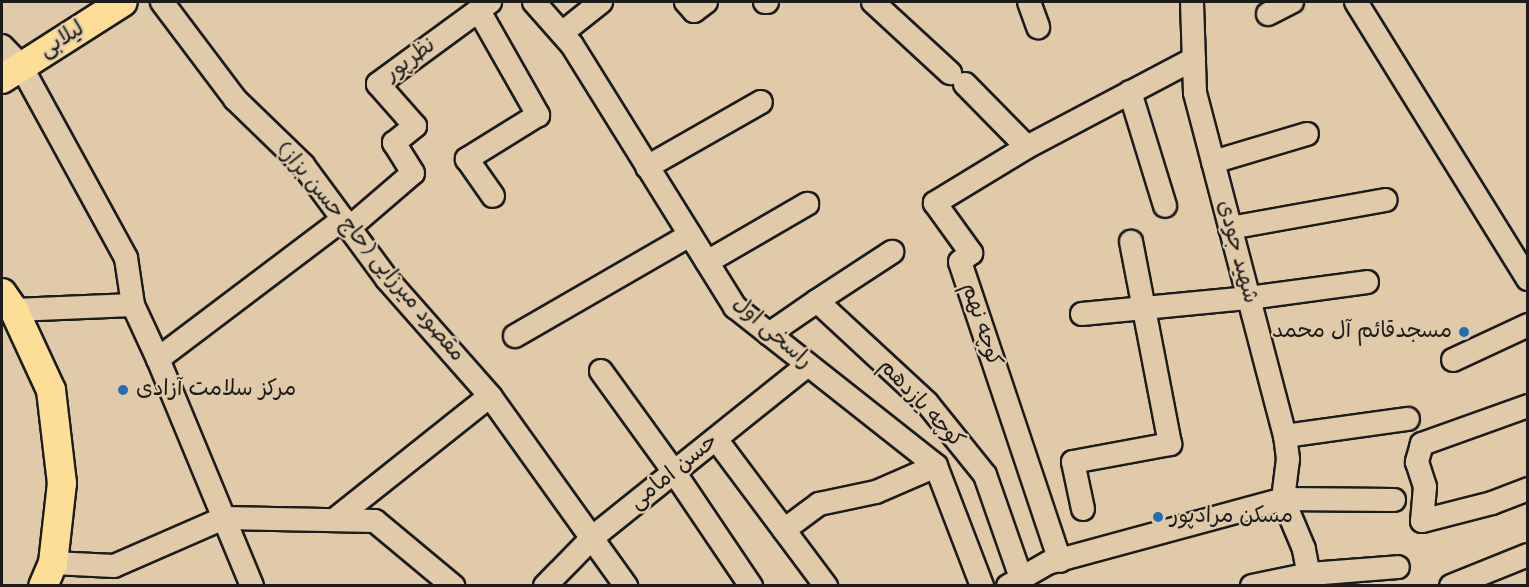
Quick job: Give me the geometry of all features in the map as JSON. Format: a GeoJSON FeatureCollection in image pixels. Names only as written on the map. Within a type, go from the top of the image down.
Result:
{"type":"FeatureCollection","features":[{"type":"Feature","properties":{"kind":"main road","name":"لیلابی"},"geometry":{"type":"LineString","coordinates":[[11,73],[123,2]]}},
{"type":"Feature","properties":{"kind":"main road"},"geometry":{"type":"LineString","coordinates":[[8,301],[51,390],[62,483],[48,574]]}},
{"type":"Feature","properties":{"kind":"street","name":"مقصود میرزایی (حاج حسن بزاز)"},"geometry":{"type":"LineString","coordinates":[[162,2],[235,99],[303,165],[387,279],[490,396],[626,585]]}},
{"type":"Feature","properties":{"kind":"street","name":"راسخی اول"},"geometry":{"type":"LineString","coordinates":[[534,2],[562,33],[735,307],[936,466]]}},
{"type":"Feature","properties":{"kind":"street"},"geometry":{"type":"LineString","coordinates":[[562,33],[601,2]]}},
{"type":"Feature","properties":{"kind":"street"},"geometry":{"type":"LineString","coordinates":[[686,2],[694,11],[706,2]]}},
{"type":"Feature","properties":{"kind":"street"},"geometry":{"type":"LineString","coordinates":[[873,2],[1027,147],[1194,58]]}},
{"type":"Feature","properties":{"kind":"street"},"geometry":{"type":"LineString","coordinates":[[1029,2],[1038,27]]}},
{"type":"Feature","properties":{"kind":"street","name":"شهید جودی"},"geometry":{"type":"LineString","coordinates":[[1192,2],[1195,93],[1285,436],[1288,459],[1283,499]]}},
{"type":"Feature","properties":{"kind":"street"},"geometry":{"type":"LineString","coordinates":[[1268,14],[1292,2]]}},
{"type":"Feature","properties":{"kind":"street"},"geometry":{"type":"LineString","coordinates":[[1356,2],[1527,279]]}},
{"type":"Feature","properties":{"kind":"street"},"geometry":{"type":"LineString","coordinates":[[484,6],[538,115],[467,159],[493,196]]}},
{"type":"Feature","properties":{"kind":"street","name":"نظرپور"},"geometry":{"type":"LineString","coordinates":[[346,223],[413,173],[394,143],[415,126],[378,84],[484,6]]}},
{"type":"Feature","properties":{"kind":"street"},"geometry":{"type":"LineString","coordinates":[[2,45],[11,73],[126,258],[133,305],[158,359],[252,585]]}},
{"type":"Feature","properties":{"kind":"street"},"geometry":{"type":"LineString","coordinates":[[1130,92],[1165,206]]}},
{"type":"Feature","properties":{"kind":"street"},"geometry":{"type":"LineString","coordinates":[[647,166],[761,102]]}},
{"type":"Feature","properties":{"kind":"street"},"geometry":{"type":"LineString","coordinates":[[1213,162],[1307,134]]}},
{"type":"Feature","properties":{"kind":"street","name":"کوچه نهم"},"geometry":{"type":"LineString","coordinates":[[1027,147],[935,203],[971,253],[960,262],[1060,561]]}},
{"type":"Feature","properties":{"kind":"street"},"geometry":{"type":"LineString","coordinates":[[1230,228],[1385,200]]}},
{"type":"Feature","properties":{"kind":"street"},"geometry":{"type":"LineString","coordinates":[[707,262],[807,204]]}},
{"type":"Feature","properties":{"kind":"street"},"geometry":{"type":"LineString","coordinates":[[158,359],[346,223]]}},
{"type":"Feature","properties":{"kind":"street"},"geometry":{"type":"LineString","coordinates":[[514,336],[690,235]]}},
{"type":"Feature","properties":{"kind":"street"},"geometry":{"type":"LineString","coordinates":[[1083,509],[1073,462],[1170,444],[1131,242]]}},
{"type":"Feature","properties":{"kind":"street"},"geometry":{"type":"LineString","coordinates":[[770,334],[892,252]]}},
{"type":"Feature","properties":{"kind":"street"},"geometry":{"type":"LineString","coordinates":[[1082,314],[1249,298],[1367,282]]}},
{"type":"Feature","properties":{"kind":"street"},"geometry":{"type":"LineString","coordinates":[[8,301],[133,305]]}},
{"type":"Feature","properties":{"kind":"street","name":"کوچه یازدهم"},"geometry":{"type":"LineString","coordinates":[[817,301],[927,403],[985,475],[1015,582]]}},
{"type":"Feature","properties":{"kind":"street"},"geometry":{"type":"LineString","coordinates":[[1453,360],[1527,325]]}},
{"type":"Feature","properties":{"kind":"street","name":"حسن امامی"},"geometry":{"type":"LineString","coordinates":[[545,585],[593,537],[808,365]]}},
{"type":"Feature","properties":{"kind":"street"},"geometry":{"type":"LineString","coordinates":[[601,371],[675,472],[750,585]]}},
{"type":"Feature","properties":{"kind":"street"},"geometry":{"type":"LineString","coordinates":[[334,520],[490,396]]}},
{"type":"Feature","properties":{"kind":"street"},"geometry":{"type":"LineString","coordinates":[[1527,406],[1422,444],[1417,462],[1425,487],[1422,521],[1492,503],[1527,489]]}},
{"type":"Feature","properties":{"kind":"street"},"geometry":{"type":"LineString","coordinates":[[1285,436],[1408,418]]}},
{"type":"Feature","properties":{"kind":"street"},"geometry":{"type":"LineString","coordinates":[[716,439],[826,585]]}},
{"type":"Feature","properties":{"kind":"street"},"geometry":{"type":"LineString","coordinates":[[784,530],[819,504],[876,492],[936,466],[982,585]]}},
{"type":"Feature","properties":{"kind":"street"},"geometry":{"type":"LineString","coordinates":[[1283,499],[1304,549],[1311,580]]}},
{"type":"Feature","properties":{"kind":"street"},"geometry":{"type":"LineString","coordinates":[[1015,582],[1048,563],[1283,499],[1394,500]]}},
{"type":"Feature","properties":{"kind":"street"},"geometry":{"type":"LineString","coordinates":[[48,574],[114,566],[224,518],[375,521],[453,585]]}},
{"type":"Feature","properties":{"kind":"street"},"geometry":{"type":"LineString","coordinates":[[1450,585],[1527,555]]}},
{"type":"Feature","properties":{"kind":"street"},"geometry":{"type":"LineString","coordinates":[[1252,585],[1311,580],[1398,567]]}},
{"type":"Feature","properties":{"kind":"place","name":"مسجدقائم آل محمد"},"geometry":{"type":"Point","coordinates":[1464,332]}},
{"type":"Feature","properties":{"kind":"place","name":"مرکز سلامت آزادی"},"geometry":{"type":"Point","coordinates":[123,390]}},
{"type":"Feature","properties":{"kind":"place","name":"مسکن مرادپور"},"geometry":{"type":"Point","coordinates":[1158,517]}}]}
